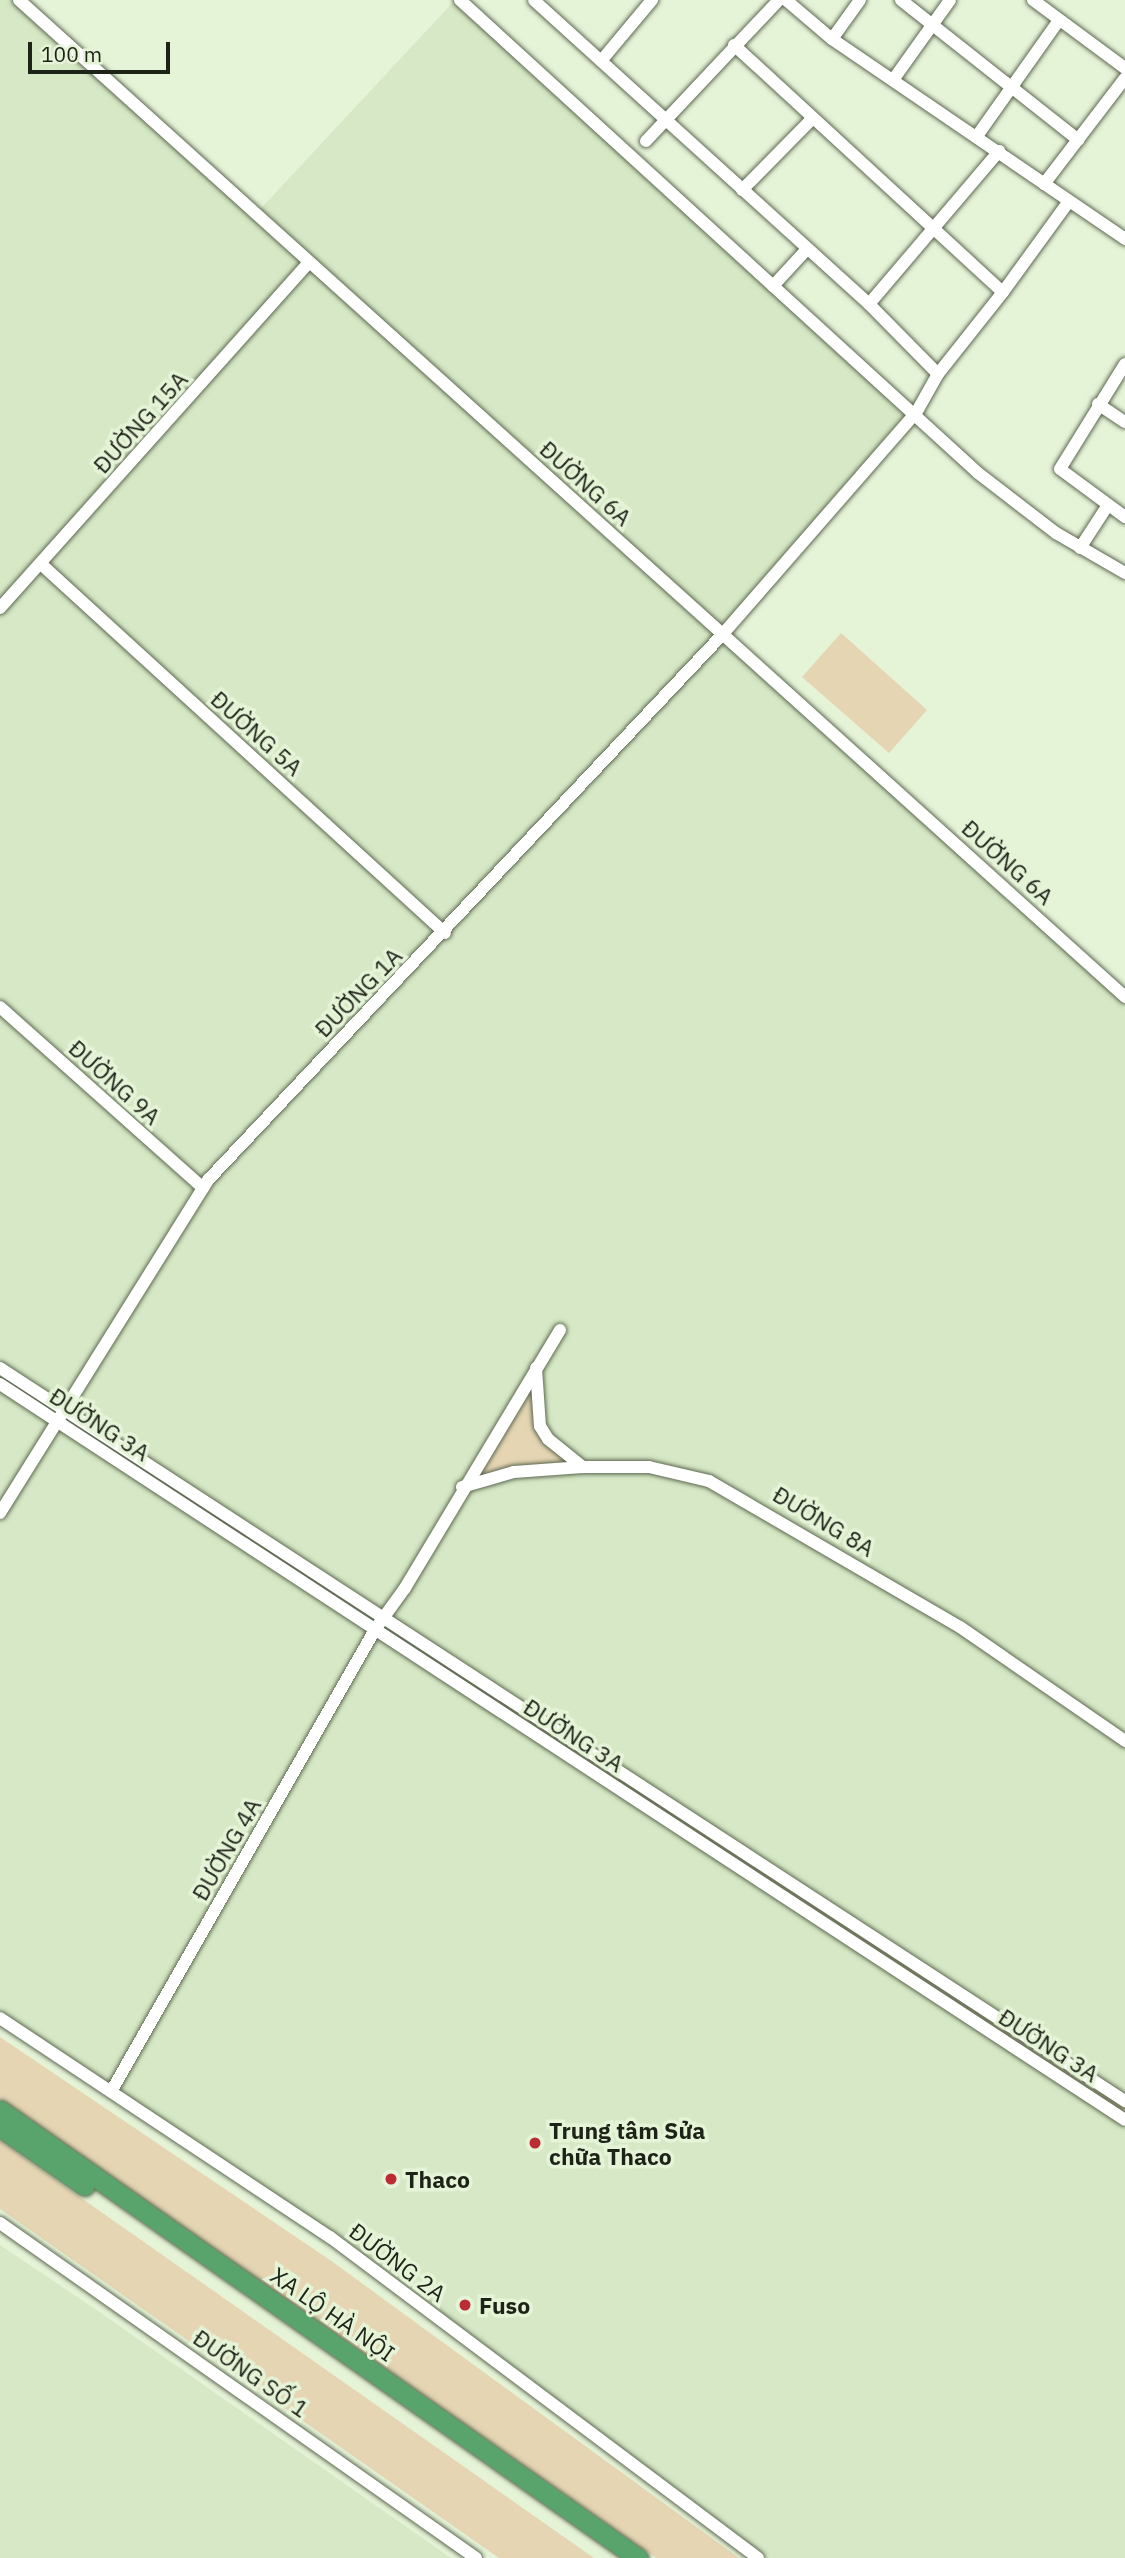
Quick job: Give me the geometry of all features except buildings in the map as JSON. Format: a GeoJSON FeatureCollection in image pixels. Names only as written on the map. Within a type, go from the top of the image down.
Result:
{"type":"FeatureCollection","features":[{"type":"Feature","properties":{"kind":"highway","name":"XA LỘ HÀ NỘI"},"geometry":{"type":"LineString","coordinates":[[0,2110],[638,2558]]}},
{"type":"Feature","properties":{"kind":"highway","name":"XA LỘ HÀ NỘI"},"geometry":{"type":"LineString","coordinates":[[0,2127],[618,2558]]}},
{"type":"Feature","properties":{"kind":"street","name":"ĐƯỜNG 6A"},"geometry":{"type":"LineString","coordinates":[[19,0],[1125,997]]}},
{"type":"Feature","properties":{"kind":"street"},"geometry":{"type":"LineString","coordinates":[[460,0],[916,413],[978,473],[1080,548],[1125,573]]}},
{"type":"Feature","properties":{"kind":"street"},"geometry":{"type":"LineString","coordinates":[[601,61],[652,0]]}},
{"type":"Feature","properties":{"kind":"street"},"geometry":{"type":"LineString","coordinates":[[646,141],[779,0]]}},
{"type":"Feature","properties":{"kind":"street"},"geometry":{"type":"LineString","coordinates":[[786,0],[832,39],[1125,239]]}},
{"type":"Feature","properties":{"kind":"street"},"geometry":{"type":"LineString","coordinates":[[832,39],[860,0]]}},
{"type":"Feature","properties":{"kind":"street"},"geometry":{"type":"LineString","coordinates":[[901,0],[1078,140]]}},
{"type":"Feature","properties":{"kind":"street"},"geometry":{"type":"LineString","coordinates":[[893,80],[950,0]]}},
{"type":"Feature","properties":{"kind":"street"},"geometry":{"type":"LineString","coordinates":[[1032,0],[1125,68]]}},
{"type":"Feature","properties":{"kind":"street"},"geometry":{"type":"LineString","coordinates":[[537,1],[869,304],[938,374]]}},
{"type":"Feature","properties":{"kind":"street"},"geometry":{"type":"LineString","coordinates":[[977,136],[1059,20]]}},
{"type":"Feature","properties":{"kind":"street"},"geometry":{"type":"LineString","coordinates":[[734,45],[1003,292]]}},
{"type":"Feature","properties":{"kind":"street"},"geometry":{"type":"LineString","coordinates":[[1044,184],[1125,78]]}},
{"type":"Feature","properties":{"kind":"street"},"geometry":{"type":"LineString","coordinates":[[742,190],[813,118]]}},
{"type":"Feature","properties":{"kind":"street"},"geometry":{"type":"LineString","coordinates":[[869,304],[999,152]]}},
{"type":"Feature","properties":{"kind":"street","name":"ĐƯỜNG 1A"},"geometry":{"type":"LineString","coordinates":[[0,1513],[203,1188],[722,635],[916,413],[938,374],[1003,292],[1069,201]]}},
{"type":"Feature","properties":{"kind":"street"},"geometry":{"type":"LineString","coordinates":[[773,286],[807,249]]}},
{"type":"Feature","properties":{"kind":"street","name":"ĐƯỜNG 15A"},"geometry":{"type":"LineString","coordinates":[[0,608],[309,262]]}},
{"type":"Feature","properties":{"kind":"street"},"geometry":{"type":"LineString","coordinates":[[1125,364],[1060,469],[1125,517]]}},
{"type":"Feature","properties":{"kind":"street"},"geometry":{"type":"LineString","coordinates":[[1098,404],[1125,422]]}},
{"type":"Feature","properties":{"kind":"street"},"geometry":{"type":"LineString","coordinates":[[1080,548],[1108,505]]}},
{"type":"Feature","properties":{"kind":"street","name":"ĐƯỜNG 5A"},"geometry":{"type":"LineString","coordinates":[[41,564],[445,933]]}},
{"type":"Feature","properties":{"kind":"street","name":"ĐƯỜNG 9A"},"geometry":{"type":"LineString","coordinates":[[0,1007],[203,1188]]}},
{"type":"Feature","properties":{"kind":"street","name":"ĐƯỜNG 4A"},"geometry":{"type":"LineString","coordinates":[[112,2090],[380,1623],[405,1588],[462,1487],[560,1330]]}},
{"type":"Feature","properties":{"kind":"street"},"geometry":{"type":"LineString","coordinates":[[536,1367],[540,1426],[548,1439],[583,1467]]}},
{"type":"Feature","properties":{"kind":"street","name":"ĐƯỜNG 3A"},"geometry":{"type":"LineString","coordinates":[[0,1368],[62,1416],[1125,2101]]}},
{"type":"Feature","properties":{"kind":"street","name":"ĐƯỜNG 3A"},"geometry":{"type":"LineString","coordinates":[[0,1384],[62,1416]]}},
{"type":"Feature","properties":{"kind":"street","name":"ĐƯỜNG 8A"},"geometry":{"type":"LineString","coordinates":[[462,1487],[514,1472],[583,1467],[667,1469],[728,1489],[960,1627],[1125,1741]]}},
{"type":"Feature","properties":{"kind":"street","name":"ĐƯỜNG 3A"},"geometry":{"type":"LineString","coordinates":[[380,1623],[1125,2120]]}},
{"type":"Feature","properties":{"kind":"street","name":"ĐƯỜNG 2A"},"geometry":{"type":"LineString","coordinates":[[0,2018],[330,2237],[758,2558]]}},
{"type":"Feature","properties":{"kind":"street","name":"ĐƯỜNG SỐ 1"},"geometry":{"type":"LineString","coordinates":[[0,2223],[476,2558]]}},
{"type":"Feature","properties":{"kind":"shaded area"},"geometry":{"type":"Polygon","coordinates":[[[0,0],[14,0],[254,216],[455,0],[911,414],[722,630],[1125,1002],[1125,2558],[767,2558],[333,2232],[0,2012],[0,0]]]}},
{"type":"Feature","properties":{"kind":"shaded area"},"geometry":{"type":"Polygon","coordinates":[[[841,633],[927,710],[889,753],[802,677],[841,633]]]}},
{"type":"Feature","properties":{"kind":"shaded area"},"geometry":{"type":"Polygon","coordinates":[[[532,1379],[535,1421],[574,1464],[470,1481],[532,1379]]]}},
{"type":"Feature","properties":{"kind":"shaded area"},"geometry":{"type":"Polygon","coordinates":[[[101,1440],[351,1603],[348,1606],[99,1443],[101,1440]]]}},
{"type":"Feature","properties":{"kind":"shaded area"},"geometry":{"type":"Polygon","coordinates":[[[419,1646],[1125,2106],[1125,2114],[416,1650],[419,1646]]]}},
{"type":"Feature","properties":{"kind":"shaded area"},"geometry":{"type":"Polygon","coordinates":[[[0,2037],[330,2260],[739,2558],[656,2558],[0,2099],[0,2037]]]}},
{"type":"Feature","properties":{"kind":"shaded area"},"geometry":{"type":"Polygon","coordinates":[[[0,2141],[594,2558],[499,2558],[0,2209],[0,2141]]]}},
{"type":"Feature","properties":{"kind":"shaded area"},"geometry":{"type":"Polygon","coordinates":[[[0,2245],[95,2309],[451,2558],[0,2558],[0,2245]]]}},
{"type":"Feature","properties":{"kind":"place","name":"Trung tâm Sửa chữa Thaco"},"geometry":{"type":"Point","coordinates":[535,2143]}},
{"type":"Feature","properties":{"kind":"place","name":"Thaco"},"geometry":{"type":"Point","coordinates":[391,2179]}},
{"type":"Feature","properties":{"kind":"place","name":"Fuso"},"geometry":{"type":"Point","coordinates":[465,2305]}}]}
